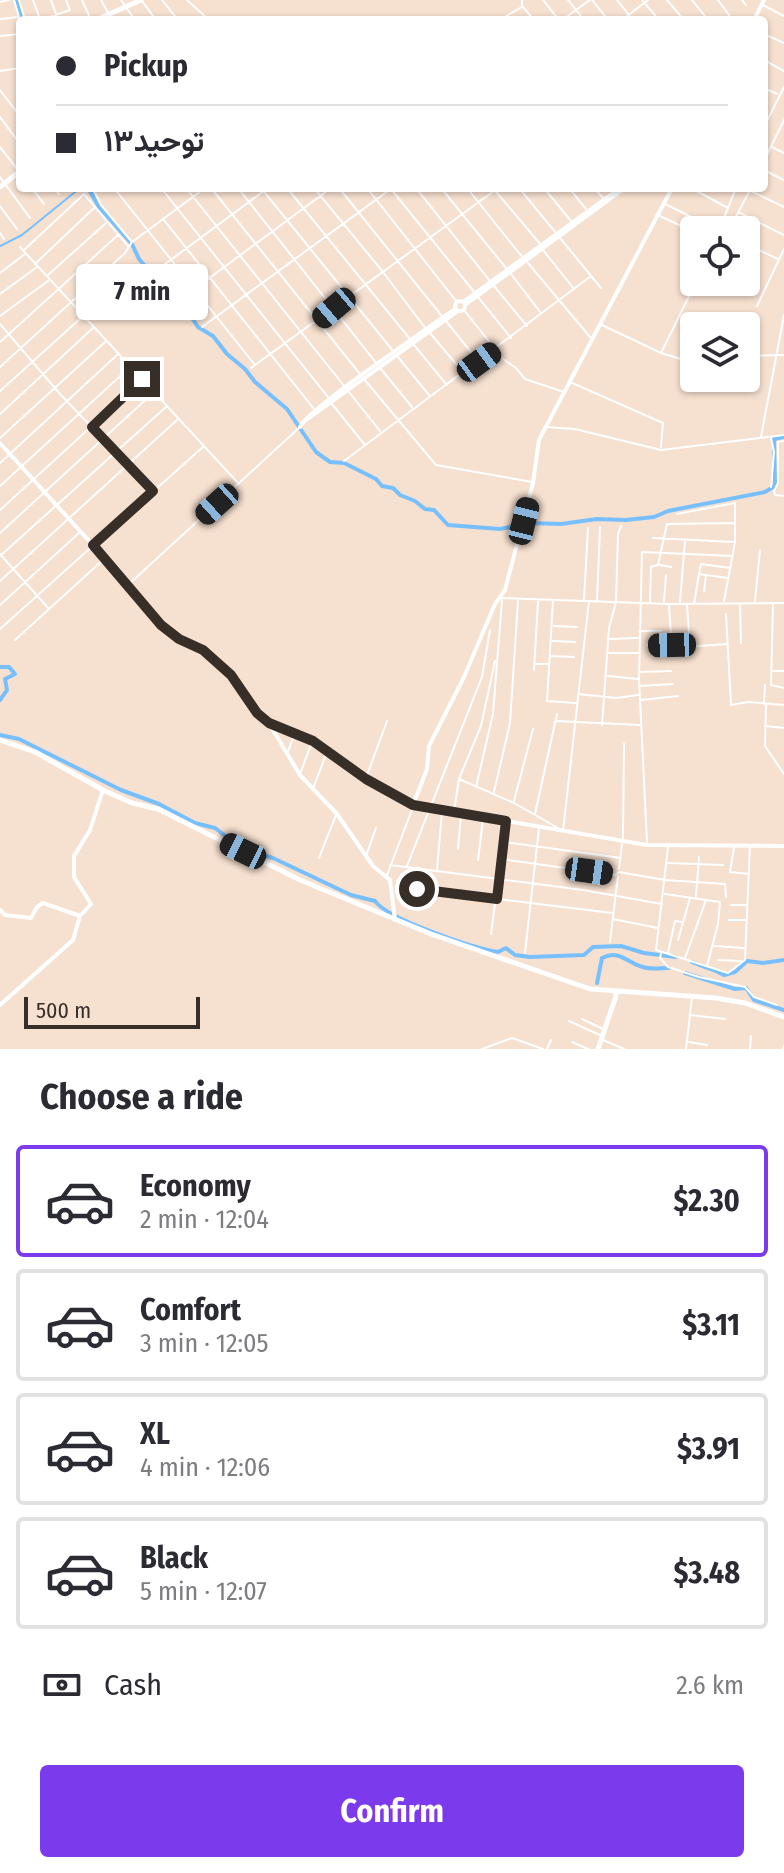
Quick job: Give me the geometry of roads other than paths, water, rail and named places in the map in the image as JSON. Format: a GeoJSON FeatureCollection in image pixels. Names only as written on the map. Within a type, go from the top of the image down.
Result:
{"type":"FeatureCollection","features":[{"type":"Feature","properties":{"kind":"main road"},"geometry":{"type":"LineString","coordinates":[[112,16],[141,0]]}},
{"type":"Feature","properties":{"kind":"main road"},"geometry":{"type":"LineString","coordinates":[[0,740],[35,752],[132,803],[158,809],[300,880],[395,920],[590,989],[716,998],[761,1006],[784,1017]]}},
{"type":"Feature","properties":{"kind":"main road"},"geometry":{"type":"LineString","coordinates":[[598,1049],[615,991]]}},
{"type":"Feature","properties":{"kind":"street"},"geometry":{"type":"LineString","coordinates":[[0,2],[9,0]]}},
{"type":"Feature","properties":{"kind":"street"},"geometry":{"type":"LineString","coordinates":[[51,0],[56,15]]}},
{"type":"Feature","properties":{"kind":"street"},"geometry":{"type":"LineString","coordinates":[[53,16],[70,10],[66,0]]}},
{"type":"Feature","properties":{"kind":"street"},"geometry":{"type":"LineString","coordinates":[[121,0],[132,16]]}},
{"type":"Feature","properties":{"kind":"street"},"geometry":{"type":"LineString","coordinates":[[162,0],[175,16]]}},
{"type":"Feature","properties":{"kind":"street"},"geometry":{"type":"LineString","coordinates":[[187,0],[205,16]]}},
{"type":"Feature","properties":{"kind":"street"},"geometry":{"type":"LineString","coordinates":[[522,0],[531,16]]}},
{"type":"Feature","properties":{"kind":"street"},"geometry":{"type":"LineString","coordinates":[[543,0],[557,16]]}},
{"type":"Feature","properties":{"kind":"street"},"geometry":{"type":"LineString","coordinates":[[568,0],[581,16]]}},
{"type":"Feature","properties":{"kind":"street"},"geometry":{"type":"LineString","coordinates":[[566,16],[591,0],[605,16]]}},
{"type":"Feature","properties":{"kind":"street"},"geometry":{"type":"LineString","coordinates":[[617,0],[629,15],[645,1]]}},
{"type":"Feature","properties":{"kind":"street"},"geometry":{"type":"LineString","coordinates":[[667,0],[681,16]]}},
{"type":"Feature","properties":{"kind":"street"},"geometry":{"type":"LineString","coordinates":[[692,0],[705,16]]}},
{"type":"Feature","properties":{"kind":"street"},"geometry":{"type":"LineString","coordinates":[[742,0],[746,5]]}},
{"type":"Feature","properties":{"kind":"street"},"geometry":{"type":"LineString","coordinates":[[763,2],[784,16]]}},
{"type":"Feature","properties":{"kind":"street"},"geometry":{"type":"LineString","coordinates":[[510,16],[523,6]]}},
{"type":"Feature","properties":{"kind":"street"},"geometry":{"type":"LineString","coordinates":[[769,118],[784,87]]}},
{"type":"Feature","properties":{"kind":"street"},"geometry":{"type":"LineString","coordinates":[[0,90],[16,111]]}},
{"type":"Feature","properties":{"kind":"street"},"geometry":{"type":"LineString","coordinates":[[768,90],[780,95]]}},
{"type":"Feature","properties":{"kind":"street"},"geometry":{"type":"LineString","coordinates":[[0,117],[16,139]]}},
{"type":"Feature","properties":{"kind":"street"},"geometry":{"type":"LineString","coordinates":[[768,152],[783,123]]}},
{"type":"Feature","properties":{"kind":"street"},"geometry":{"type":"LineString","coordinates":[[771,146],[784,153]]}},
{"type":"Feature","properties":{"kind":"street"},"geometry":{"type":"LineString","coordinates":[[0,147],[16,167]]}},
{"type":"Feature","properties":{"kind":"street"},"geometry":{"type":"LineString","coordinates":[[0,177],[2,185],[30,218]]}},
{"type":"Feature","properties":{"kind":"street"},"geometry":{"type":"LineString","coordinates":[[35,192],[44,204]]}},
{"type":"Feature","properties":{"kind":"street"},"geometry":{"type":"LineString","coordinates":[[95,192],[101,205],[132,242]]}},
{"type":"Feature","properties":{"kind":"street"},"geometry":{"type":"LineString","coordinates":[[117,192],[255,365]]}},
{"type":"Feature","properties":{"kind":"street"},"geometry":{"type":"LineString","coordinates":[[164,192],[365,445]]}},
{"type":"Feature","properties":{"kind":"street"},"geometry":{"type":"LineString","coordinates":[[189,192],[382,432]]}},
{"type":"Feature","properties":{"kind":"street"},"geometry":{"type":"LineString","coordinates":[[0,367],[125,253],[132,242],[200,192]]}},
{"type":"Feature","properties":{"kind":"street"},"geometry":{"type":"LineString","coordinates":[[214,192],[436,465],[533,483]]}},
{"type":"Feature","properties":{"kind":"street"},"geometry":{"type":"LineString","coordinates":[[241,192],[414,409]]}},
{"type":"Feature","properties":{"kind":"street"},"geometry":{"type":"LineString","coordinates":[[157,270],[260,192]]}},
{"type":"Feature","properties":{"kind":"street"},"geometry":{"type":"LineString","coordinates":[[264,192],[430,397]]}},
{"type":"Feature","properties":{"kind":"street"},"geometry":{"type":"LineString","coordinates":[[290,192],[447,385]]}},
{"type":"Feature","properties":{"kind":"street"},"geometry":{"type":"LineString","coordinates":[[317,192],[463,373]]}},
{"type":"Feature","properties":{"kind":"street"},"geometry":{"type":"LineString","coordinates":[[181,299],[326,192]]}},
{"type":"Feature","properties":{"kind":"street"},"geometry":{"type":"LineString","coordinates":[[342,192],[479,362]]}},
{"type":"Feature","properties":{"kind":"street"},"geometry":{"type":"LineString","coordinates":[[370,192],[503,359],[528,381],[564,392]]}},
{"type":"Feature","properties":{"kind":"street"},"geometry":{"type":"LineString","coordinates":[[202,327],[386,192]]}},
{"type":"Feature","properties":{"kind":"street"},"geometry":{"type":"LineString","coordinates":[[394,192],[511,338]]}},
{"type":"Feature","properties":{"kind":"street"},"geometry":{"type":"LineString","coordinates":[[419,192],[527,326]]}},
{"type":"Feature","properties":{"kind":"street"},"geometry":{"type":"LineString","coordinates":[[444,192],[543,315]]}},
{"type":"Feature","properties":{"kind":"street"},"geometry":{"type":"LineString","coordinates":[[470,192],[591,338]]}},
{"type":"Feature","properties":{"kind":"street"},"geometry":{"type":"LineString","coordinates":[[251,368],[491,192]]}},
{"type":"Feature","properties":{"kind":"street"},"geometry":{"type":"LineString","coordinates":[[497,192],[575,290]]}},
{"type":"Feature","properties":{"kind":"street"},"geometry":{"type":"LineString","coordinates":[[522,192],[601,288]]}},
{"type":"Feature","properties":{"kind":"street"},"geometry":{"type":"LineString","coordinates":[[547,192],[571,222]]}},
{"type":"Feature","properties":{"kind":"street"},"geometry":{"type":"LineString","coordinates":[[572,192],[588,211]]}},
{"type":"Feature","properties":{"kind":"street"},"geometry":{"type":"LineString","coordinates":[[598,192],[604,199]]}},
{"type":"Feature","properties":{"kind":"street"},"geometry":{"type":"LineString","coordinates":[[558,235],[571,222],[615,192]]}},
{"type":"Feature","properties":{"kind":"street"},"geometry":{"type":"LineString","coordinates":[[301,425],[616,192]]}},
{"type":"Feature","properties":{"kind":"street"},"geometry":{"type":"LineString","coordinates":[[665,192],[666,201]]}},
{"type":"Feature","properties":{"kind":"street"},"geometry":{"type":"LineString","coordinates":[[386,878],[427,769],[429,746],[505,590],[533,483],[539,440],[670,192]]}},
{"type":"Feature","properties":{"kind":"street"},"geometry":{"type":"LineString","coordinates":[[698,192],[728,208]]}},
{"type":"Feature","properties":{"kind":"street"},"geometry":{"type":"LineString","coordinates":[[725,216],[734,192]]}},
{"type":"Feature","properties":{"kind":"street"},"geometry":{"type":"LineString","coordinates":[[736,216],[748,192]]}},
{"type":"Feature","properties":{"kind":"street"},"geometry":{"type":"LineString","coordinates":[[756,192],[784,207]]}},
{"type":"Feature","properties":{"kind":"street"},"geometry":{"type":"LineString","coordinates":[[0,273],[83,195],[128,247]]}},
{"type":"Feature","properties":{"kind":"street"},"geometry":{"type":"LineString","coordinates":[[666,201],[693,216]]}},
{"type":"Feature","properties":{"kind":"street"},"geometry":{"type":"LineString","coordinates":[[0,206],[17,229]]}},
{"type":"Feature","properties":{"kind":"street"},"geometry":{"type":"LineString","coordinates":[[0,294],[36,265],[95,208]]}},
{"type":"Feature","properties":{"kind":"street"},"geometry":{"type":"LineString","coordinates":[[738,212],[784,235]]}},
{"type":"Feature","properties":{"kind":"street"},"geometry":{"type":"LineString","coordinates":[[659,215],[680,225]]}},
{"type":"Feature","properties":{"kind":"street"},"geometry":{"type":"LineString","coordinates":[[163,219],[316,411]]}},
{"type":"Feature","properties":{"kind":"street"},"geometry":{"type":"LineString","coordinates":[[0,316],[48,278],[107,222]]}},
{"type":"Feature","properties":{"kind":"street"},"geometry":{"type":"LineString","coordinates":[[0,233],[4,239]]}},
{"type":"Feature","properties":{"kind":"street"},"geometry":{"type":"LineString","coordinates":[[0,342],[118,235]]}},
{"type":"Feature","properties":{"kind":"street"},"geometry":{"type":"LineString","coordinates":[[20,247],[239,484]]}},
{"type":"Feature","properties":{"kind":"street"},"geometry":{"type":"LineString","coordinates":[[757,306],[784,249]]}},
{"type":"Feature","properties":{"kind":"street"},"geometry":{"type":"LineString","coordinates":[[760,250],[779,259]]}},
{"type":"Feature","properties":{"kind":"street"},"geometry":{"type":"LineString","coordinates":[[344,461],[561,302],[591,276]]}},
{"type":"Feature","properties":{"kind":"street"},"geometry":{"type":"LineString","coordinates":[[661,353],[689,296]]}},
{"type":"Feature","properties":{"kind":"street"},"geometry":{"type":"LineString","coordinates":[[760,438],[784,315]]}},
{"type":"Feature","properties":{"kind":"street"},"geometry":{"type":"LineString","coordinates":[[0,391],[83,316]]}},
{"type":"Feature","properties":{"kind":"street"},"geometry":{"type":"LineString","coordinates":[[0,324],[67,402],[153,491]]}},
{"type":"Feature","properties":{"kind":"street"},"geometry":{"type":"LineString","coordinates":[[601,325],[680,359]]}},
{"type":"Feature","properties":{"kind":"street"},"geometry":{"type":"LineString","coordinates":[[0,414],[94,327]]}},
{"type":"Feature","properties":{"kind":"street"},"geometry":{"type":"LineString","coordinates":[[107,341],[0,440],[161,625],[179,639],[203,650],[231,675],[257,713],[269,723],[313,741],[366,779],[413,805],[647,845],[784,846]]}},
{"type":"Feature","properties":{"kind":"street"},"geometry":{"type":"LineString","coordinates":[[0,463],[118,354]]}},
{"type":"Feature","properties":{"kind":"street"},"geometry":{"type":"LineString","coordinates":[[760,356],[784,355]]}},
{"type":"Feature","properties":{"kind":"street"},"geometry":{"type":"LineString","coordinates":[[0,486],[130,367]]}},
{"type":"Feature","properties":{"kind":"street"},"geometry":{"type":"LineString","coordinates":[[0,510],[142,379]]}},
{"type":"Feature","properties":{"kind":"street"},"geometry":{"type":"LineString","coordinates":[[569,382],[663,423],[661,450]]}},
{"type":"Feature","properties":{"kind":"street"},"geometry":{"type":"LineString","coordinates":[[0,533],[154,392]]}},
{"type":"Feature","properties":{"kind":"street"},"geometry":{"type":"LineString","coordinates":[[127,586],[316,411],[331,402]]}},
{"type":"Feature","properties":{"kind":"street"},"geometry":{"type":"LineString","coordinates":[[49,609],[0,555],[167,406]]}},
{"type":"Feature","properties":{"kind":"street"},"geometry":{"type":"LineString","coordinates":[[0,581],[178,419]]}},
{"type":"Feature","properties":{"kind":"street"},"geometry":{"type":"LineString","coordinates":[[545,427],[575,429],[661,450],[784,435]]}},
{"type":"Feature","properties":{"kind":"street"},"geometry":{"type":"LineString","coordinates":[[771,437],[774,452],[771,487]]}},
{"type":"Feature","properties":{"kind":"street"},"geometry":{"type":"LineString","coordinates":[[784,441],[778,442],[778,483],[774,491],[775,495],[784,496]]}},
{"type":"Feature","properties":{"kind":"street"},"geometry":{"type":"LineString","coordinates":[[0,629],[204,446]]}},
{"type":"Feature","properties":{"kind":"street"},"geometry":{"type":"LineString","coordinates":[[677,514],[709,510],[734,502],[735,542],[724,604]]}},
{"type":"Feature","properties":{"kind":"street"},"geometry":{"type":"LineString","coordinates":[[658,565],[668,523],[734,523]]}},
{"type":"Feature","properties":{"kind":"street"},"geometry":{"type":"LineString","coordinates":[[602,725],[621,526]]}},
{"type":"Feature","properties":{"kind":"street"},"geometry":{"type":"LineString","coordinates":[[597,601],[600,527]]}},
{"type":"Feature","properties":{"kind":"street"},"geometry":{"type":"LineString","coordinates":[[584,601],[588,528]]}},
{"type":"Feature","properties":{"kind":"street"},"geometry":{"type":"LineString","coordinates":[[0,605],[81,531]]}},
{"type":"Feature","properties":{"kind":"street"},"geometry":{"type":"LineString","coordinates":[[653,538],[735,542]]}},
{"type":"Feature","properties":{"kind":"street"},"geometry":{"type":"LineString","coordinates":[[680,604],[685,539]]}},
{"type":"Feature","properties":{"kind":"street"},"geometry":{"type":"LineString","coordinates":[[755,602],[760,550]]}},
{"type":"Feature","properties":{"kind":"street"},"geometry":{"type":"LineString","coordinates":[[647,845],[639,695],[642,551],[733,556]]}},
{"type":"Feature","properties":{"kind":"street"},"geometry":{"type":"LineString","coordinates":[[15,640],[105,558]]}},
{"type":"Feature","properties":{"kind":"street"},"geometry":{"type":"LineString","coordinates":[[694,604],[701,564],[732,568]]}},
{"type":"Feature","properties":{"kind":"street"},"geometry":{"type":"LineString","coordinates":[[650,603],[651,566],[671,567]]}},
{"type":"Feature","properties":{"kind":"street"},"geometry":{"type":"LineString","coordinates":[[699,574],[730,578]]}},
{"type":"Feature","properties":{"kind":"street"},"geometry":{"type":"LineString","coordinates":[[664,604],[666,575]]}},
{"type":"Feature","properties":{"kind":"street"},"geometry":{"type":"LineString","coordinates":[[704,591],[706,575]]}},
{"type":"Feature","properties":{"kind":"street"},"geometry":{"type":"LineString","coordinates":[[501,598],[664,604],[784,603]]}},
{"type":"Feature","properties":{"kind":"street"},"geometry":{"type":"LineString","coordinates":[[476,787],[488,739],[501,598]]}},
{"type":"Feature","properties":{"kind":"street"},"geometry":{"type":"LineString","coordinates":[[494,794],[510,723],[518,600]]}},
{"type":"Feature","properties":{"kind":"street"},"geometry":{"type":"LineString","coordinates":[[534,670],[538,601]]}},
{"type":"Feature","properties":{"kind":"street"},"geometry":{"type":"LineString","coordinates":[[553,601],[547,701],[577,703]]}},
{"type":"Feature","properties":{"kind":"street"},"geometry":{"type":"LineString","coordinates":[[563,831],[589,601]]}},
{"type":"Feature","properties":{"kind":"street"},"geometry":{"type":"LineString","coordinates":[[740,602],[741,643]]}},
{"type":"Feature","properties":{"kind":"street"},"geometry":{"type":"LineString","coordinates":[[773,603],[772,687],[784,688]]}},
{"type":"Feature","properties":{"kind":"street"},"geometry":{"type":"LineString","coordinates":[[669,604],[672,648],[728,644]]}},
{"type":"Feature","properties":{"kind":"street"},"geometry":{"type":"LineString","coordinates":[[687,604],[690,647]]}},
{"type":"Feature","properties":{"kind":"street"},"geometry":{"type":"LineString","coordinates":[[726,614],[731,705],[748,702],[784,705]]}},
{"type":"Feature","properties":{"kind":"street"},"geometry":{"type":"LineString","coordinates":[[552,626],[577,627]]}},
{"type":"Feature","properties":{"kind":"street"},"geometry":{"type":"LineString","coordinates":[[407,867],[487,659],[490,630]]}},
{"type":"Feature","properties":{"kind":"street"},"geometry":{"type":"LineString","coordinates":[[639,631],[661,631]]}},
{"type":"Feature","properties":{"kind":"street"},"geometry":{"type":"LineString","coordinates":[[608,639],[639,638]]}},
{"type":"Feature","properties":{"kind":"street"},"geometry":{"type":"LineString","coordinates":[[551,640],[575,642]]}},
{"type":"Feature","properties":{"kind":"street"},"geometry":{"type":"LineString","coordinates":[[647,645],[672,645]]}},
{"type":"Feature","properties":{"kind":"street"},"geometry":{"type":"LineString","coordinates":[[608,653],[639,653]]}},
{"type":"Feature","properties":{"kind":"street"},"geometry":{"type":"LineString","coordinates":[[550,656],[574,657]]}},
{"type":"Feature","properties":{"kind":"street"},"geometry":{"type":"LineString","coordinates":[[487,659],[496,661]]}},
{"type":"Feature","properties":{"kind":"street"},"geometry":{"type":"LineString","coordinates":[[454,812],[459,779],[481,726],[496,661]]}},
{"type":"Feature","properties":{"kind":"street"},"geometry":{"type":"LineString","coordinates":[[534,664],[549,665]]}},
{"type":"Feature","properties":{"kind":"street"},"geometry":{"type":"LineString","coordinates":[[639,672],[671,671]]}},
{"type":"Feature","properties":{"kind":"street"},"geometry":{"type":"LineString","coordinates":[[771,671],[784,671]]}},
{"type":"Feature","properties":{"kind":"street"},"geometry":{"type":"LineString","coordinates":[[606,676],[639,679]]}},
{"type":"Feature","properties":{"kind":"street"},"geometry":{"type":"LineString","coordinates":[[639,686],[673,684]]}},
{"type":"Feature","properties":{"kind":"street"},"geometry":{"type":"LineString","coordinates":[[765,685],[765,746],[783,772]]}},
{"type":"Feature","properties":{"kind":"street"},"geometry":{"type":"LineString","coordinates":[[578,694],[639,695]]}},
{"type":"Feature","properties":{"kind":"street"},"geometry":{"type":"LineString","coordinates":[[640,700],[678,696]]}},
{"type":"Feature","properties":{"kind":"street"},"geometry":{"type":"LineString","coordinates":[[535,814],[557,714]]}},
{"type":"Feature","properties":{"kind":"street"},"geometry":{"type":"LineString","coordinates":[[366,779],[387,721]]}},
{"type":"Feature","properties":{"kind":"street"},"geometry":{"type":"LineString","coordinates":[[556,721],[641,725]]}},
{"type":"Feature","properties":{"kind":"street"},"geometry":{"type":"LineString","coordinates":[[269,723],[300,775],[337,814],[365,857],[390,880],[395,920]]}},
{"type":"Feature","properties":{"kind":"street"},"geometry":{"type":"LineString","coordinates":[[764,726],[784,728]]}},
{"type":"Feature","properties":{"kind":"street"},"geometry":{"type":"LineString","coordinates":[[514,803],[533,729]]}},
{"type":"Feature","properties":{"kind":"street"},"geometry":{"type":"LineString","coordinates":[[286,756],[295,732]]}},
{"type":"Feature","properties":{"kind":"street"},"geometry":{"type":"LineString","coordinates":[[300,775],[313,741]]}},
{"type":"Feature","properties":{"kind":"street"},"geometry":{"type":"LineString","coordinates":[[610,942],[621,858],[624,744]]}},
{"type":"Feature","properties":{"kind":"street"},"geometry":{"type":"LineString","coordinates":[[314,786],[327,751]]}},
{"type":"Feature","properties":{"kind":"street"},"geometry":{"type":"LineString","coordinates":[[459,779],[514,803],[563,831]]}},
{"type":"Feature","properties":{"kind":"street"},"geometry":{"type":"LineString","coordinates":[[0,1005],[73,940],[80,916],[91,902],[74,877],[74,856],[90,830],[103,790]]}},
{"type":"Feature","properties":{"kind":"street"},"geometry":{"type":"LineString","coordinates":[[436,871],[442,811]]}},
{"type":"Feature","properties":{"kind":"street"},"geometry":{"type":"LineString","coordinates":[[319,858],[337,814]]}},
{"type":"Feature","properties":{"kind":"street"},"geometry":{"type":"LineString","coordinates":[[458,849],[461,814]]}},
{"type":"Feature","properties":{"kind":"street"},"geometry":{"type":"LineString","coordinates":[[478,860],[483,817]]}},
{"type":"Feature","properties":{"kind":"street"},"geometry":{"type":"LineString","coordinates":[[491,934],[506,821]]}},
{"type":"Feature","properties":{"kind":"street"},"geometry":{"type":"LineString","coordinates":[[525,953],[539,827]]}},
{"type":"Feature","properties":{"kind":"street"},"geometry":{"type":"LineString","coordinates":[[365,857],[376,828]]}},
{"type":"Feature","properties":{"kind":"street"},"geometry":{"type":"LineString","coordinates":[[504,842],[621,858]]}},
{"type":"Feature","properties":{"kind":"street"},"geometry":{"type":"LineString","coordinates":[[668,846],[656,950],[728,973],[745,961],[750,845]]}},
{"type":"Feature","properties":{"kind":"street"},"geometry":{"type":"LineString","coordinates":[[734,846],[730,872],[749,874]]}},
{"type":"Feature","properties":{"kind":"street"},"geometry":{"type":"LineString","coordinates":[[696,898],[699,857]]}},
{"type":"Feature","properties":{"kind":"street"},"geometry":{"type":"LineString","coordinates":[[501,859],[615,875],[619,872],[665,880],[726,884],[726,897]]}},
{"type":"Feature","properties":{"kind":"street"},"geometry":{"type":"LineString","coordinates":[[667,863],[723,865]]}},
{"type":"Feature","properties":{"kind":"street"},"geometry":{"type":"LineString","coordinates":[[390,865],[616,895],[662,905]]}},
{"type":"Feature","properties":{"kind":"street"},"geometry":{"type":"LineString","coordinates":[[417,889],[614,914]]}},
{"type":"Feature","properties":{"kind":"street"},"geometry":{"type":"LineString","coordinates":[[663,894],[720,902],[707,967]]}},
{"type":"Feature","properties":{"kind":"street"},"geometry":{"type":"LineString","coordinates":[[678,940],[691,897]]}},
{"type":"Feature","properties":{"kind":"street"},"geometry":{"type":"LineString","coordinates":[[685,958],[706,899]]}},
{"type":"Feature","properties":{"kind":"street"},"geometry":{"type":"LineString","coordinates":[[0,910],[5,915],[31,918],[43,903],[80,916]]}},
{"type":"Feature","properties":{"kind":"street"},"geometry":{"type":"LineString","coordinates":[[731,905],[747,905]]}},
{"type":"Feature","properties":{"kind":"street"},"geometry":{"type":"LineString","coordinates":[[613,919],[659,928]]}},
{"type":"Feature","properties":{"kind":"street"},"geometry":{"type":"LineString","coordinates":[[729,920],[746,920]]}},
{"type":"Feature","properties":{"kind":"street"},"geometry":{"type":"LineString","coordinates":[[668,953],[675,921],[683,922]]}},
{"type":"Feature","properties":{"kind":"street"},"geometry":{"type":"LineString","coordinates":[[713,946],[745,948]]}},
{"type":"Feature","properties":{"kind":"street"},"geometry":{"type":"LineString","coordinates":[[662,952],[660,958],[668,967],[745,987],[754,997],[777,1005]]}},
{"type":"Feature","properties":{"kind":"street"},"geometry":{"type":"LineString","coordinates":[[718,960],[741,961]]}},
{"type":"Feature","properties":{"kind":"street"},"geometry":{"type":"LineString","coordinates":[[686,1049],[692,996]]}},
{"type":"Feature","properties":{"kind":"street"},"geometry":{"type":"LineString","coordinates":[[761,1006],[762,999]]}},
{"type":"Feature","properties":{"kind":"street"},"geometry":{"type":"LineString","coordinates":[[690,1015],[725,1019]]}},
{"type":"Feature","properties":{"kind":"street"},"geometry":{"type":"LineString","coordinates":[[582,1019],[624,1049]]}},
{"type":"Feature","properties":{"kind":"street"},"geometry":{"type":"LineString","coordinates":[[569,1021],[604,1035]]}},
{"type":"Feature","properties":{"kind":"street"},"geometry":{"type":"LineString","coordinates":[[750,1049],[751,1036]]}},
{"type":"Feature","properties":{"kind":"street"},"geometry":{"type":"LineString","coordinates":[[482,1049],[511,1038],[525,1047],[545,1049],[551,1040]]}},
{"type":"Feature","properties":{"kind":"street"},"geometry":{"type":"LineString","coordinates":[[572,1042],[588,1049]]}},
{"type":"Feature","properties":{"kind":"street"},"geometry":{"type":"LineString","coordinates":[[687,1042],[707,1045]]}},
{"type":"Feature","properties":{"kind":"waterway"},"geometry":{"type":"LineString","coordinates":[[17,0],[21,16]]}},
{"type":"Feature","properties":{"kind":"waterway"},"geometry":{"type":"LineString","coordinates":[[0,246],[22,235],[75,192]]}},
{"type":"Feature","properties":{"kind":"waterway"},"geometry":{"type":"LineString","coordinates":[[90,192],[99,207],[132,244],[139,259],[170,290],[177,305],[287,409],[316,452],[330,462],[344,463],[376,479],[382,486],[393,488],[425,509],[434,510],[448,525],[500,529],[529,523],[626,520],[654,517],[668,511],[765,492],[775,486],[774,439],[784,437]]}},
{"type":"Feature","properties":{"kind":"waterway"},"geometry":{"type":"LineString","coordinates":[[0,667],[9,667],[15,674],[5,679],[7,690],[0,700]]}},
{"type":"Feature","properties":{"kind":"waterway"},"geometry":{"type":"LineString","coordinates":[[0,735],[19,739],[121,790],[159,804],[195,823],[215,828],[241,848],[273,858],[351,895],[375,901],[413,924],[470,945],[498,952],[506,948],[515,955],[530,957],[584,955],[593,947],[621,946],[676,957]]}},
{"type":"Feature","properties":{"kind":"waterway"},"geometry":{"type":"LineString","coordinates":[[597,983],[602,958],[608,956],[619,956],[646,968],[669,968]]}},
{"type":"Feature","properties":{"kind":"waterway"},"geometry":{"type":"LineString","coordinates":[[692,962],[724,975],[735,972],[747,961],[763,963],[784,960]]}},
{"type":"Feature","properties":{"kind":"waterway"},"geometry":{"type":"LineString","coordinates":[[685,973],[735,989],[746,988],[754,1000],[784,1010]]}}]}
